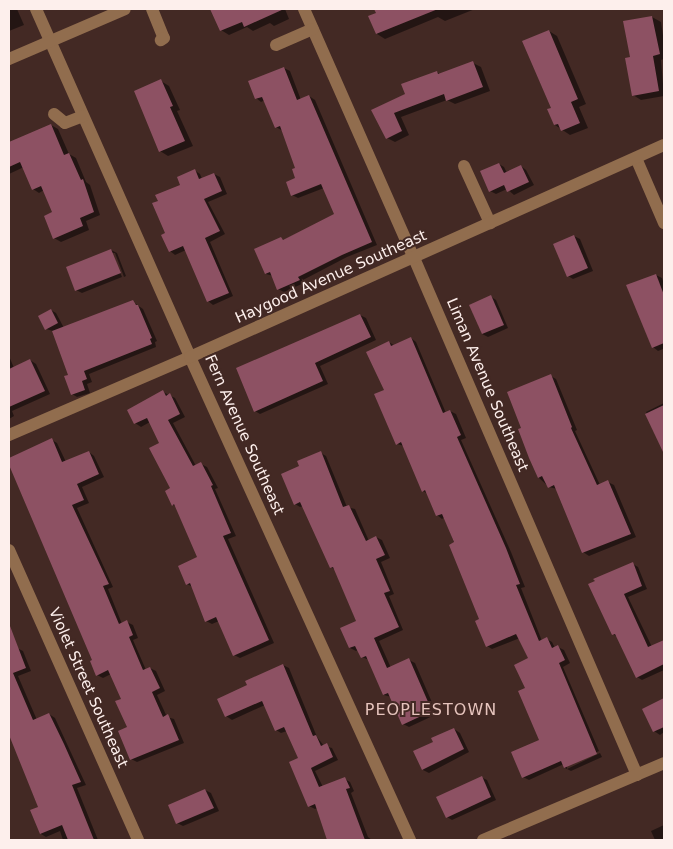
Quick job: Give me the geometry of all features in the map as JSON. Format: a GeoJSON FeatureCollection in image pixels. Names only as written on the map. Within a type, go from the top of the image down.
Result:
{"type":"FeatureCollection","features":[{"type":"Feature","properties":{"kind":"street","name":"Fern Avenue Southeast"},"geometry":{"type":"LineString","coordinates":[[36,9],[190,356],[410,840]]}},
{"type":"Feature","properties":{"kind":"street"},"geometry":{"type":"LineString","coordinates":[[9,59],[125,9]]}},
{"type":"Feature","properties":{"kind":"street"},"geometry":{"type":"LineString","coordinates":[[152,9],[164,38],[161,40]]}},
{"type":"Feature","properties":{"kind":"street","name":"Liman Avenue Southeast"},"geometry":{"type":"LineString","coordinates":[[304,9],[414,258],[637,775]]}},
{"type":"Feature","properties":{"kind":"street"},"geometry":{"type":"LineString","coordinates":[[276,45],[313,29]]}},
{"type":"Feature","properties":{"kind":"street"},"geometry":{"type":"LineString","coordinates":[[54,114],[65,123],[83,116]]}},
{"type":"Feature","properties":{"kind":"street","name":"Haygood Avenue Southeast"},"geometry":{"type":"LineString","coordinates":[[9,435],[414,258],[664,145]]}},
{"type":"Feature","properties":{"kind":"street"},"geometry":{"type":"LineString","coordinates":[[636,158],[664,223]]}},
{"type":"Feature","properties":{"kind":"street"},"geometry":{"type":"LineString","coordinates":[[464,166],[490,223]]}},
{"type":"Feature","properties":{"kind":"street","name":"Violet Street Southeast"},"geometry":{"type":"LineString","coordinates":[[9,550],[138,840]]}},
{"type":"Feature","properties":{"kind":"street"},"geometry":{"type":"LineString","coordinates":[[483,840],[664,764]]}},
{"type":"Feature","properties":{"kind":"building"},"geometry":{"type":"Polygon","coordinates":[[[210,9],[284,9],[244,27],[242,22],[220,31],[210,9]]]}},
{"type":"Feature","properties":{"kind":"building"},"geometry":{"type":"Polygon","coordinates":[[[374,9],[438,9],[376,34],[368,16],[376,13],[374,9]]]}},
{"type":"Feature","properties":{"kind":"building"},"geometry":{"type":"Polygon","coordinates":[[[652,16],[660,54],[653,56],[659,91],[632,96],[625,58],[630,57],[623,21],[652,16]]]}},
{"type":"Feature","properties":{"kind":"building"},"geometry":{"type":"Polygon","coordinates":[[[549,30],[578,99],[571,102],[580,123],[561,131],[558,124],[554,125],[547,109],[551,108],[522,41],[549,30]]]}},
{"type":"Feature","properties":{"kind":"building"},"geometry":{"type":"Polygon","coordinates":[[[473,61],[483,87],[446,101],[444,94],[394,113],[402,131],[386,139],[371,110],[405,94],[401,84],[437,71],[438,74],[473,61]]]}},
{"type":"Feature","properties":{"kind":"building"},"geometry":{"type":"Polygon","coordinates":[[[284,67],[297,100],[309,95],[372,242],[298,277],[300,280],[277,290],[270,272],[265,274],[254,249],[281,237],[283,240],[334,214],[321,184],[291,196],[286,182],[295,178],[292,169],[295,168],[280,126],[275,128],[262,97],[255,99],[248,81],[284,67]]]}},
{"type":"Feature","properties":{"kind":"building"},"geometry":{"type":"Polygon","coordinates":[[[161,79],[173,106],[170,107],[185,141],[159,152],[134,91],[161,79]]]}},
{"type":"Feature","properties":{"kind":"building"},"geometry":{"type":"Polygon","coordinates":[[[51,124],[64,155],[69,153],[81,180],[83,179],[94,212],[80,218],[83,226],[53,239],[44,216],[52,212],[41,186],[32,190],[20,162],[9,167],[9,142],[51,124]]]}},
{"type":"Feature","properties":{"kind":"building"},"geometry":{"type":"Polygon","coordinates":[[[499,163],[504,173],[521,165],[529,182],[507,192],[504,185],[489,192],[480,171],[499,163]]]}},
{"type":"Feature","properties":{"kind":"building"},"geometry":{"type":"Polygon","coordinates":[[[195,169],[199,179],[214,173],[222,191],[204,199],[220,231],[205,238],[229,293],[207,302],[183,246],[169,252],[161,235],[165,233],[152,203],[158,201],[155,195],[180,185],[177,177],[195,169]]]}},
{"type":"Feature","properties":{"kind":"building"},"geometry":{"type":"Polygon","coordinates":[[[574,235],[588,268],[567,277],[553,244],[574,235]]]}},
{"type":"Feature","properties":{"kind":"building"},"geometry":{"type":"Polygon","coordinates":[[[111,249],[121,273],[75,291],[66,267],[111,249]]]}},
{"type":"Feature","properties":{"kind":"building"},"geometry":{"type":"Polygon","coordinates":[[[656,274],[664,295],[664,343],[652,348],[626,285],[656,274]]]}},
{"type":"Feature","properties":{"kind":"building"},"geometry":{"type":"Polygon","coordinates":[[[491,295],[504,325],[482,334],[469,305],[491,295]]]}},
{"type":"Feature","properties":{"kind":"building"},"geometry":{"type":"Polygon","coordinates":[[[133,300],[138,305],[152,338],[150,339],[152,344],[84,371],[87,379],[82,381],[85,390],[71,395],[64,376],[68,375],[52,331],[133,300]]]}},
{"type":"Feature","properties":{"kind":"building"},"geometry":{"type":"Polygon","coordinates":[[[51,309],[58,323],[45,330],[38,316],[51,309]]]}},
{"type":"Feature","properties":{"kind":"building"},"geometry":{"type":"Polygon","coordinates":[[[360,314],[371,337],[315,363],[323,381],[254,412],[236,368],[360,314]]]}},
{"type":"Feature","properties":{"kind":"building"},"geometry":{"type":"Polygon","coordinates":[[[411,337],[443,413],[450,410],[461,435],[457,437],[506,548],[520,584],[516,585],[539,641],[547,637],[552,648],[558,645],[565,660],[559,663],[597,754],[564,768],[561,761],[522,778],[511,752],[539,740],[518,691],[525,688],[514,665],[528,658],[516,634],[486,647],[475,621],[479,619],[449,545],[454,542],[442,514],[436,516],[425,490],[422,492],[401,442],[396,445],[374,394],[384,390],[366,352],[389,341],[391,346],[411,337]]]}},
{"type":"Feature","properties":{"kind":"building"},"geometry":{"type":"Polygon","coordinates":[[[30,359],[45,391],[9,407],[9,369],[30,359]]]}},
{"type":"Feature","properties":{"kind":"building"},"geometry":{"type":"Polygon","coordinates":[[[551,374],[571,428],[597,485],[608,480],[631,534],[582,553],[554,485],[548,488],[542,476],[538,478],[518,429],[521,428],[507,392],[551,374]]]}},
{"type":"Feature","properties":{"kind":"building"},"geometry":{"type":"Polygon","coordinates":[[[163,390],[166,396],[170,393],[180,414],[168,420],[193,466],[201,462],[213,485],[211,486],[231,533],[223,536],[269,640],[233,656],[216,617],[205,622],[190,583],[186,585],[178,566],[197,557],[174,504],[172,506],[165,491],[170,488],[149,448],[159,443],[147,418],[134,424],[127,410],[163,390]]]}},
{"type":"Feature","properties":{"kind":"building"},"geometry":{"type":"Polygon","coordinates":[[[664,405],[664,454],[645,414],[664,405]]]}},
{"type":"Feature","properties":{"kind":"building"},"geometry":{"type":"Polygon","coordinates":[[[52,438],[62,462],[89,451],[99,474],[77,484],[84,500],[72,505],[109,584],[103,586],[119,624],[127,620],[133,635],[129,637],[143,670],[150,667],[160,688],[152,692],[163,717],[168,714],[179,740],[130,760],[118,731],[127,727],[115,701],[121,699],[108,670],[96,676],[90,661],[92,660],[9,465],[9,458],[52,438]]]}},
{"type":"Feature","properties":{"kind":"building"},"geometry":{"type":"Polygon","coordinates":[[[321,451],[343,507],[349,505],[366,541],[376,536],[385,555],[376,559],[390,591],[384,593],[399,627],[374,638],[387,668],[409,658],[432,711],[402,725],[388,693],[383,695],[366,656],[361,658],[355,646],[349,648],[340,628],[356,621],[333,567],[330,568],[300,502],[294,505],[281,474],[299,466],[297,461],[321,451]]]}},
{"type":"Feature","properties":{"kind":"building"},"geometry":{"type":"Polygon","coordinates":[[[633,562],[642,586],[624,594],[648,647],[664,640],[664,664],[636,678],[615,634],[612,635],[588,584],[595,581],[593,579],[633,562]]]}},
{"type":"Feature","properties":{"kind":"building"},"geometry":{"type":"Polygon","coordinates":[[[10,626],[26,668],[13,673],[33,720],[49,713],[81,782],[72,785],[94,840],[68,840],[62,825],[40,834],[30,810],[38,807],[9,735],[10,626]]]}},
{"type":"Feature","properties":{"kind":"building"},"geometry":{"type":"Polygon","coordinates":[[[283,664],[313,736],[316,735],[321,746],[327,743],[333,757],[311,768],[319,787],[345,777],[350,788],[346,789],[365,840],[327,840],[315,804],[308,807],[289,762],[298,758],[284,727],[275,731],[262,701],[225,717],[217,699],[247,685],[245,681],[283,664]]]}},
{"type":"Feature","properties":{"kind":"building"},"geometry":{"type":"Polygon","coordinates":[[[664,698],[664,727],[653,732],[642,709],[664,698]]]}},
{"type":"Feature","properties":{"kind":"building"},"geometry":{"type":"Polygon","coordinates":[[[454,728],[464,749],[422,770],[413,751],[433,742],[431,738],[454,728]]]}},
{"type":"Feature","properties":{"kind":"building"},"geometry":{"type":"Polygon","coordinates":[[[482,776],[491,797],[446,818],[436,797],[482,776]]]}},
{"type":"Feature","properties":{"kind":"building"},"geometry":{"type":"Polygon","coordinates":[[[205,789],[214,808],[176,824],[168,805],[205,789]]]}},
{"type":"Feature","properties":{"kind":"district","name":"PEOPLESTOWN"},"geometry":{"type":"Point","coordinates":[431,710]}}]}
